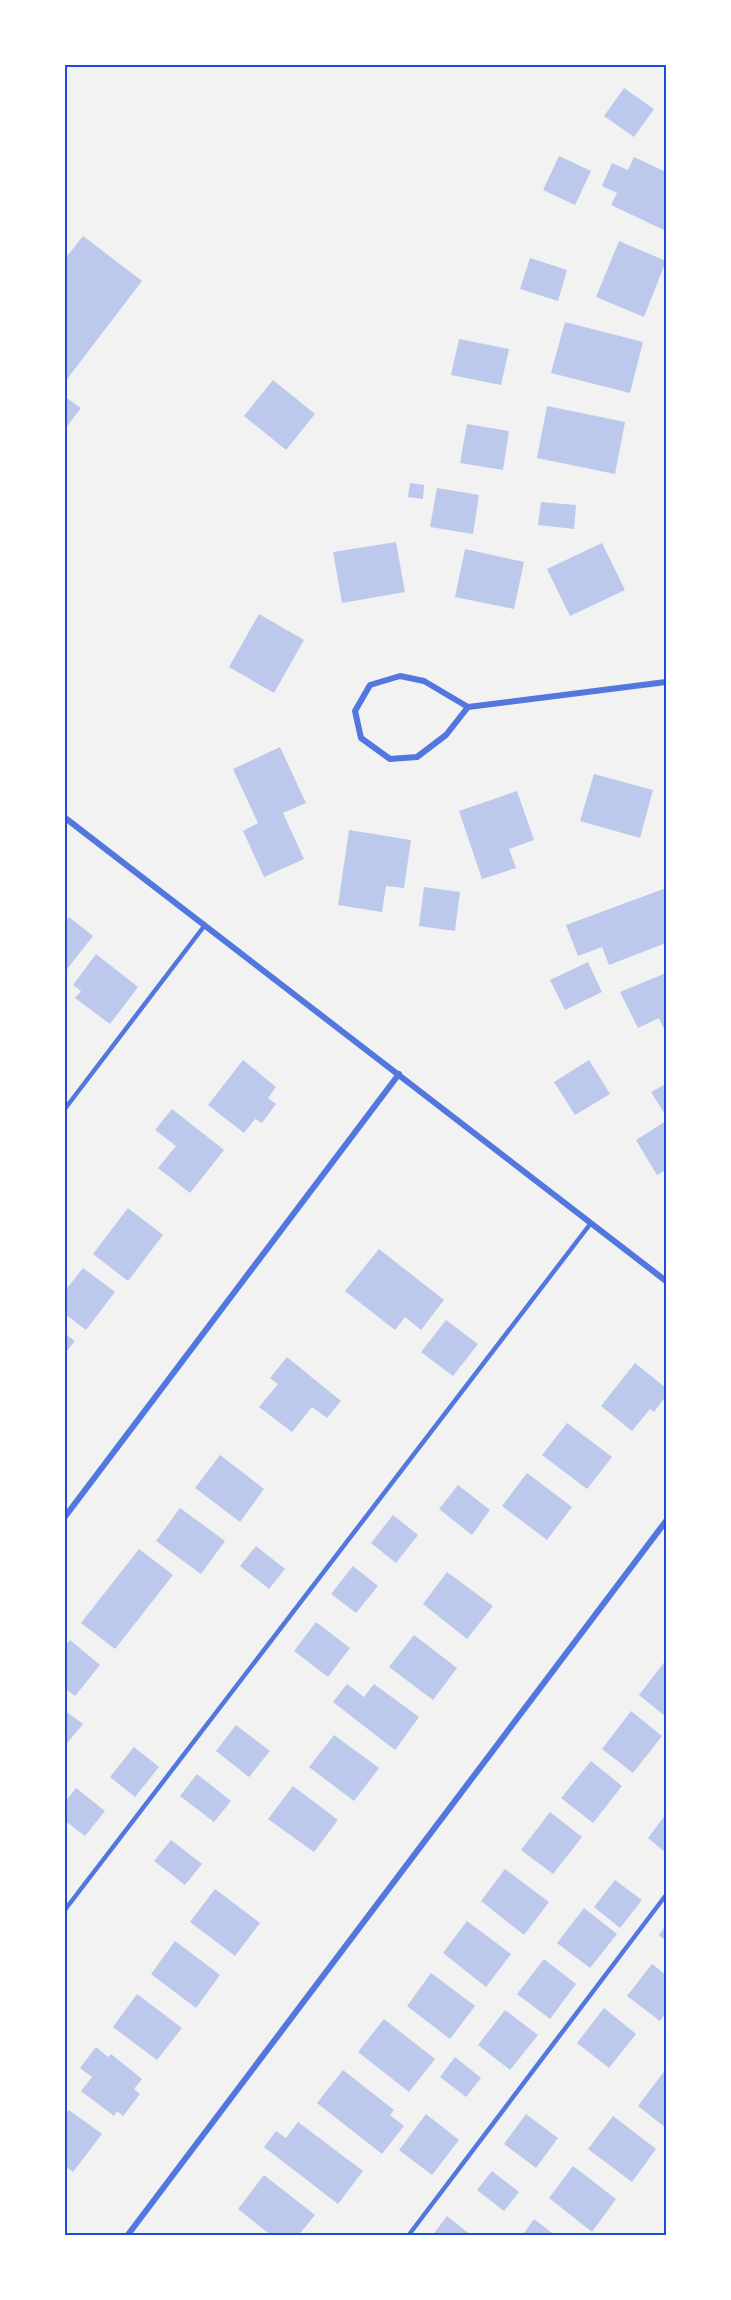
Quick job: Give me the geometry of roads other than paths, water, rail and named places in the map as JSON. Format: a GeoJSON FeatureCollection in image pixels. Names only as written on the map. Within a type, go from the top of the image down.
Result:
{"type":"FeatureCollection","features":[{"type":"Feature","properties":{"kind":"street"},"geometry":{"type":"LineString","coordinates":[[468,707],[446,735],[417,757],[390,759],[361,738],[355,711],[370,685],[400,676],[424,681],[468,707],[666,682]]}},
{"type":"Feature","properties":{"kind":"street"},"geometry":{"type":"LineString","coordinates":[[64,817],[666,1281]]}},
{"type":"Feature","properties":{"kind":"street"},"geometry":{"type":"LineString","coordinates":[[64,1518],[399,1074]]}},
{"type":"Feature","properties":{"kind":"street"},"geometry":{"type":"LineString","coordinates":[[127,2235],[666,1521]]}},
{"type":"Feature","properties":{"kind":"lane"},"geometry":{"type":"LineString","coordinates":[[64,1110],[205,925]]}},
{"type":"Feature","properties":{"kind":"lane"},"geometry":{"type":"LineString","coordinates":[[64,1911],[591,1223]]}},
{"type":"Feature","properties":{"kind":"lane"},"geometry":{"type":"LineString","coordinates":[[408,2235],[666,1895]]}}]}
